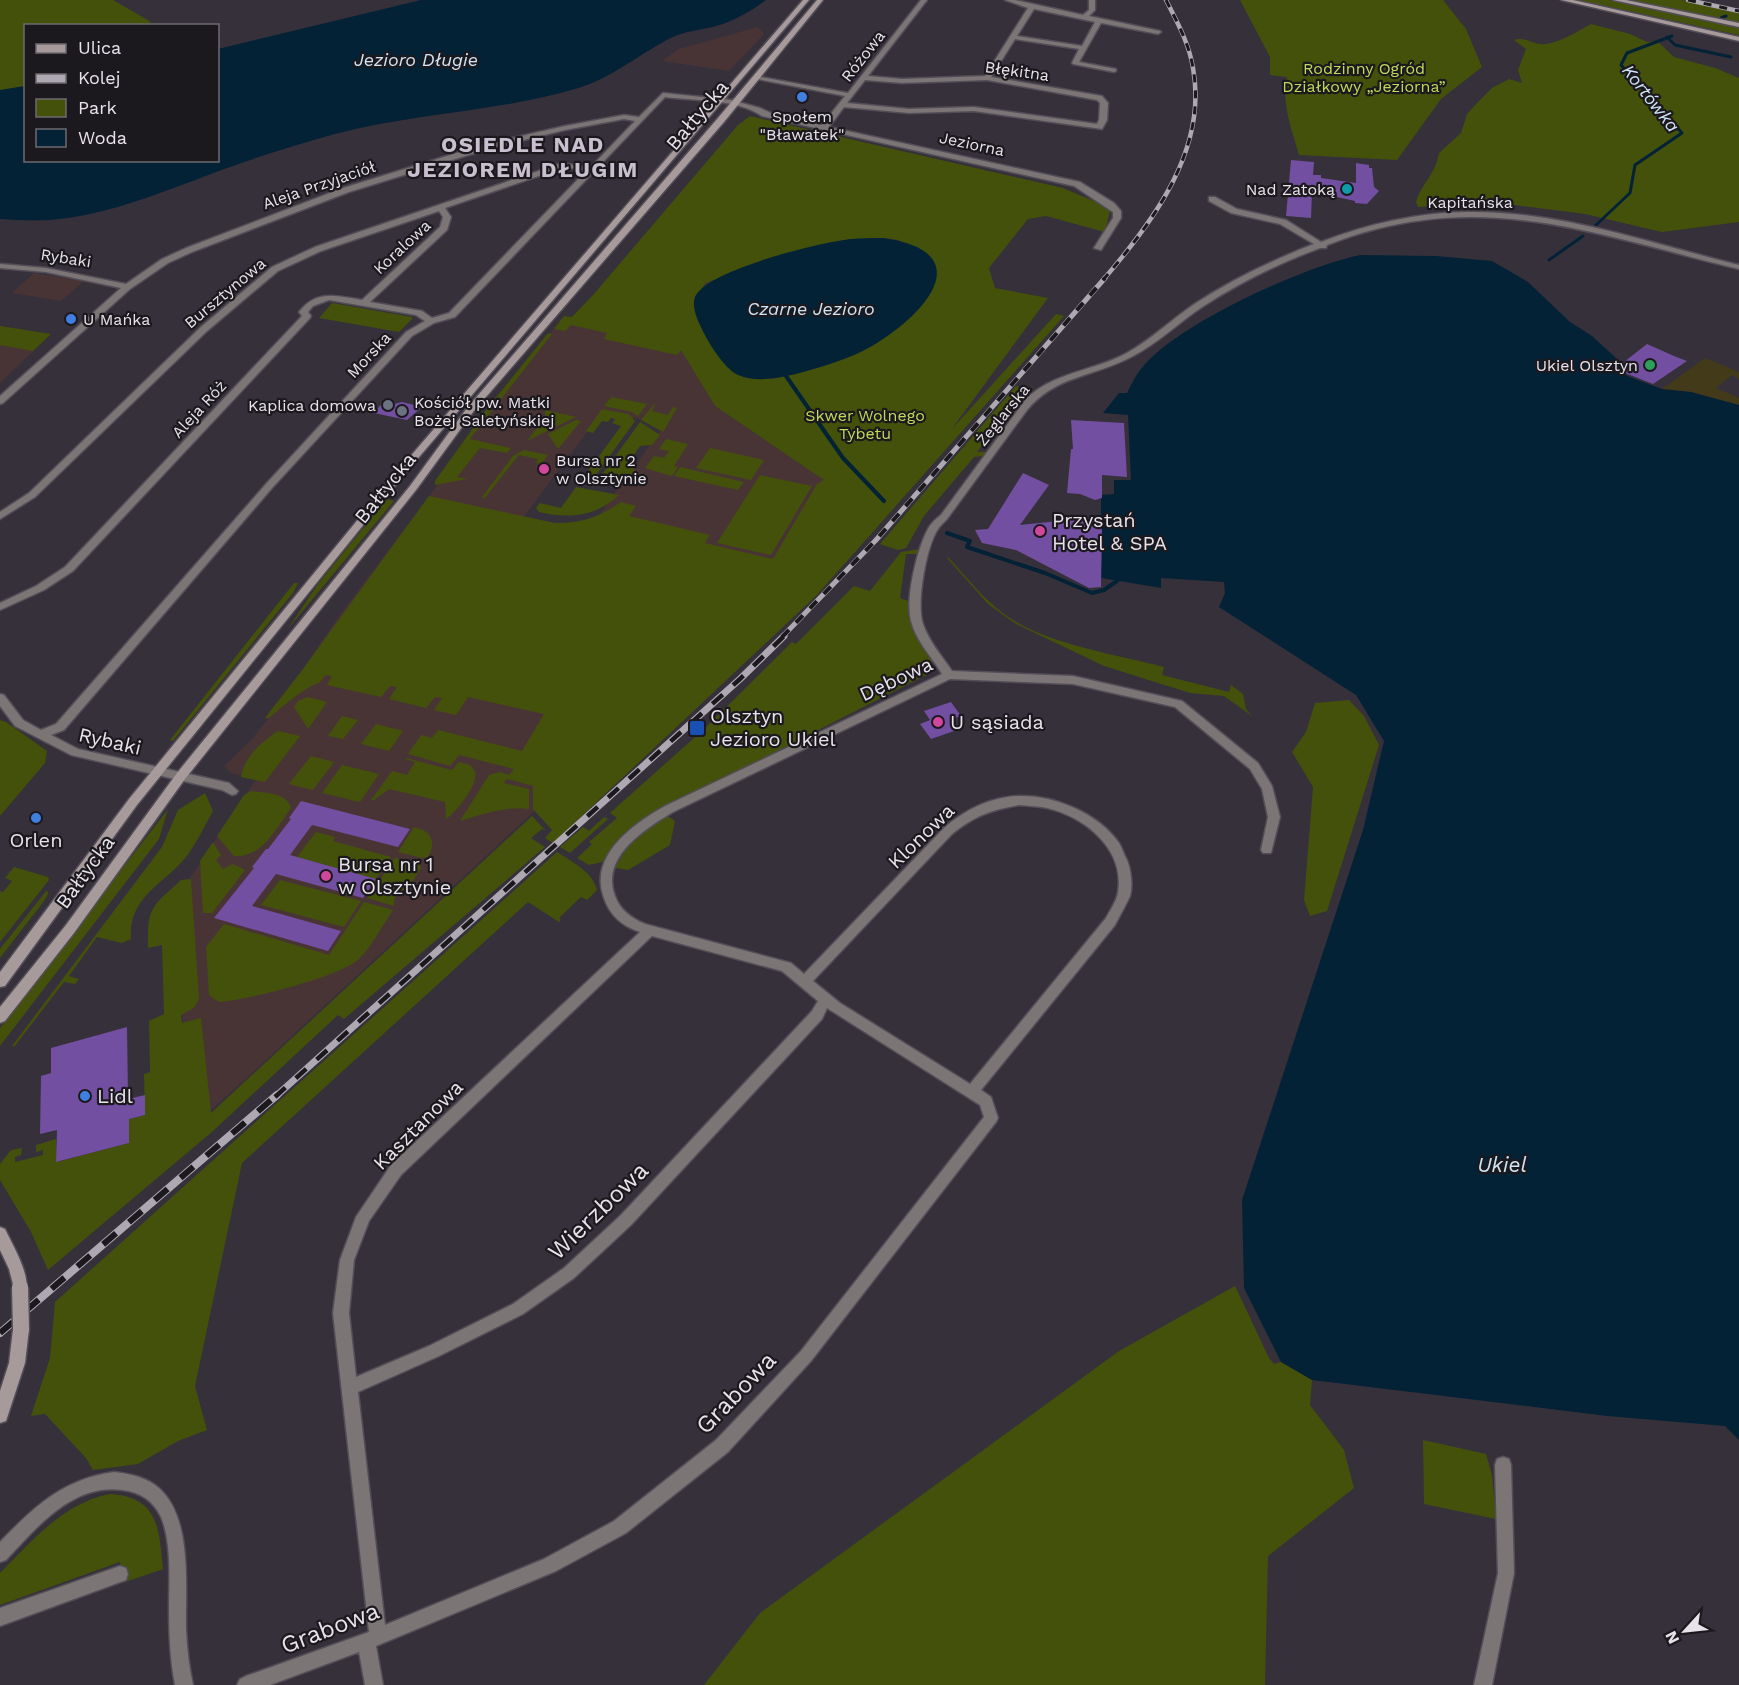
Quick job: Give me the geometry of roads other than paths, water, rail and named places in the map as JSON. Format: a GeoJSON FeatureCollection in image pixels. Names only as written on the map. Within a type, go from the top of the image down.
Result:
{"type":"FeatureCollection","features":[{"type":"Feature","properties":{"kind":"main road","name":"Bałtycka"},"geometry":{"type":"LineString","coordinates":[[0,982],[158,771],[454,409],[806,0]]}},
{"type":"Feature","properties":{"kind":"main road","name":"Bałtycka"},"geometry":{"type":"LineString","coordinates":[[0,1017],[70,929],[181,776],[413,488],[477,402],[732,106],[820,0]]}},
{"type":"Feature","properties":{"kind":"main road"},"geometry":{"type":"LineString","coordinates":[[1564,0],[1739,39]]}},
{"type":"Feature","properties":{"kind":"main road"},"geometry":{"type":"LineString","coordinates":[[1616,0],[1739,25]]}},
{"type":"Feature","properties":{"kind":"main road"},"geometry":{"type":"LineString","coordinates":[[0,1234],[16,1269],[20,1287],[21,1329],[16,1363],[0,1415]]}},
{"type":"Feature","properties":{"kind":"street","name":"Różowa"},"geometry":{"type":"LineString","coordinates":[[824,128],[924,0]]}},
{"type":"Feature","properties":{"kind":"street"},"geometry":{"type":"LineString","coordinates":[[1008,0],[1035,8],[1158,32]]}},
{"type":"Feature","properties":{"kind":"street"},"geometry":{"type":"LineString","coordinates":[[987,78],[1013,37],[1044,0]]}},
{"type":"Feature","properties":{"kind":"street"},"geometry":{"type":"LineString","coordinates":[[1085,18],[1092,10],[1092,0]]}},
{"type":"Feature","properties":{"kind":"street"},"geometry":{"type":"LineString","coordinates":[[1100,21],[1076,63],[1114,70]]}},
{"type":"Feature","properties":{"kind":"street"},"geometry":{"type":"LineString","coordinates":[[1013,37],[1084,48]]}},
{"type":"Feature","properties":{"kind":"street"},"geometry":{"type":"LineString","coordinates":[[754,78],[850,95]]}},
{"type":"Feature","properties":{"kind":"street","name":"Błękitna"},"geometry":{"type":"LineString","coordinates":[[844,105],[909,111],[974,109],[1099,127],[1103,120],[1104,103],[1099,98],[987,78],[919,81],[864,78]]}},
{"type":"Feature","properties":{"kind":"street"},"geometry":{"type":"LineString","coordinates":[[641,119],[663,95],[732,106]]}},
{"type":"Feature","properties":{"kind":"street","name":"Jeziorna"},"geometry":{"type":"LineString","coordinates":[[732,106],[1077,184],[1118,211],[1117,218],[1098,248]]}},
{"type":"Feature","properties":{"kind":"street","name":"Aleja Przyjaciół"},"geometry":{"type":"LineString","coordinates":[[0,401],[127,287],[165,261],[189,250],[346,190],[489,146],[624,117],[641,119]]}},
{"type":"Feature","properties":{"kind":"street","name":"Morska"},"geometry":{"type":"LineString","coordinates":[[39,735],[60,727],[331,418],[409,334],[431,321],[452,315],[641,119]]}},
{"type":"Feature","properties":{"kind":"street","name":"Bursztynowa"},"geometry":{"type":"LineString","coordinates":[[0,516],[32,495],[204,329],[275,269],[318,249],[565,165],[591,170]]}},
{"type":"Feature","properties":{"kind":"street"},"geometry":{"type":"LineString","coordinates":[[1212,199],[1234,211],[1283,222],[1323,246]]}},
{"type":"Feature","properties":{"kind":"street","name":"Koralowa"},"geometry":{"type":"LineString","coordinates":[[363,303],[444,228],[447,217],[440,207]]}},
{"type":"Feature","properties":{"kind":"street","name":"Kapitańska"},"geometry":{"type":"LineString","coordinates":[[1323,246],[1381,225],[1409,219],[1450,214],[1499,215],[1567,224],[1739,267]]}},
{"type":"Feature","properties":{"kind":"street","name":"Żeglarska"},"geometry":{"type":"LineString","coordinates":[[949,675],[916,619],[915,610],[924,556],[933,530],[1034,396],[1061,379],[1123,358],[1218,294],[1266,268],[1323,246]]}},
{"type":"Feature","properties":{"kind":"street","name":"Rybaki"},"geometry":{"type":"LineString","coordinates":[[0,266],[46,270],[127,287]]}},
{"type":"Feature","properties":{"kind":"street","name":"Aleja Róż"},"geometry":{"type":"LineString","coordinates":[[0,607],[40,588],[69,569],[307,316],[303,312],[310,304],[328,297],[419,313],[431,321]]}},
{"type":"Feature","properties":{"kind":"street","name":"Dębowa"},"geometry":{"type":"LineString","coordinates":[[650,930],[636,927],[620,915],[609,898],[604,883],[607,869],[616,853],[637,828],[669,809],[949,675],[1073,680],[1178,704],[1254,766],[1268,789],[1274,817],[1267,850]]}},
{"type":"Feature","properties":{"kind":"street","name":"Rybaki"},"geometry":{"type":"LineString","coordinates":[[0,698],[19,723],[75,752],[225,786],[232,792]]}},
{"type":"Feature","properties":{"kind":"street","name":"Klonowa"},"geometry":{"type":"LineString","coordinates":[[804,982],[948,831],[968,816],[992,805],[1023,801],[1051,804],[1082,816],[1103,832],[1118,856],[1125,880],[1123,902],[1111,921],[972,1091]]}},
{"type":"Feature","properties":{"kind":"street"},"geometry":{"type":"LineString","coordinates":[[650,930],[786,967],[825,1000]]}},
{"type":"Feature","properties":{"kind":"street","name":"Kasztanowa"},"geometry":{"type":"LineString","coordinates":[[374,1685],[350,1387],[341,1313],[347,1260],[363,1217],[396,1170],[650,930]]}},
{"type":"Feature","properties":{"kind":"street","name":"Wierzbowa"},"geometry":{"type":"LineString","coordinates":[[350,1387],[434,1351],[518,1309],[569,1273],[633,1212],[817,1015],[825,1000]]}},
{"type":"Feature","properties":{"kind":"street","name":"Grabowa"},"geometry":{"type":"LineString","coordinates":[[246,1685],[372,1639],[560,1560],[620,1527],[722,1446],[806,1356],[991,1118],[986,1101],[972,1091],[825,1000]]}},
{"type":"Feature","properties":{"kind":"street"},"geometry":{"type":"LineString","coordinates":[[1483,1685],[1506,1573],[1503,1465]]}},
{"type":"Feature","properties":{"kind":"street"},"geometry":{"type":"LineString","coordinates":[[0,1554],[48,1507],[81,1486],[120,1479],[142,1485],[159,1497],[173,1533],[184,1685]]}},
{"type":"Feature","properties":{"kind":"street"},"geometry":{"type":"LineString","coordinates":[[0,1617],[120,1574]]}},
{"type":"Feature","properties":{"kind":"water","name":"Jezioro Długie"},"geometry":{"type":"Polygon","coordinates":[[[421,0],[766,0],[746,14],[723,24],[687,32],[662,42],[589,85],[516,103],[395,121],[335,134],[268,154],[140,200],[95,213],[50,220],[0,219],[0,90],[24,86],[24,162],[219,162],[219,49],[421,0]]]}},
{"type":"Feature","properties":{"kind":"water","name":"Czarne Jezioro"},"geometry":{"type":"Polygon","coordinates":[[[883,238],[913,245],[930,257],[937,270],[934,286],[910,318],[863,351],[796,374],[752,379],[738,375],[727,367],[698,322],[694,306],[696,295],[706,285],[723,276],[768,258],[816,245],[856,239],[883,238]]]}},
{"type":"Feature","properties":{"kind":"water","name":"Ukiel"},"geometry":{"type":"Polygon","coordinates":[[[1361,255],[1436,256],[1492,261],[1528,282],[1570,322],[1592,336],[1616,358],[1612,368],[1662,389],[1691,392],[1739,405],[1739,1440],[1725,1426],[1607,1416],[1312,1380],[1281,1362],[1244,1288],[1242,1200],[1363,830],[1384,741],[1356,695],[1219,607],[1225,593],[1224,582],[1161,578],[1161,588],[1101,578],[1101,495],[1114,494],[1114,480],[1131,480],[1128,415],[1103,413],[1119,393],[1127,393],[1139,372],[1158,352],[1211,316],[1276,284],[1337,261],[1361,255]]]}},
{"type":"Feature","properties":{"kind":"waterway","name":"Kortówka"},"geometry":{"type":"LineString","coordinates":[[1721,18],[1726,16]]}},
{"type":"Feature","properties":{"kind":"waterway","name":"Kortówka"},"geometry":{"type":"LineString","coordinates":[[1668,38],[1672,36]]}},
{"type":"Feature","properties":{"kind":"waterway","name":"Kortówka"},"geometry":{"type":"LineString","coordinates":[[1596,225],[1630,193],[1635,165],[1682,133],[1621,65],[1627,53],[1668,38]]}},
{"type":"Feature","properties":{"kind":"waterway"},"geometry":{"type":"LineString","coordinates":[[1668,38],[1675,45],[1731,57]]}},
{"type":"Feature","properties":{"kind":"waterway","name":"Kortówka"},"geometry":{"type":"LineString","coordinates":[[1549,260],[1583,236]]}},
{"type":"Feature","properties":{"kind":"waterway"},"geometry":{"type":"LineString","coordinates":[[786,376],[843,458],[884,501]]}},
{"type":"Feature","properties":{"kind":"waterway"},"geometry":{"type":"LineString","coordinates":[[947,533],[970,541],[967,547],[1045,573],[1092,593],[1104,590],[1117,581]]}},
{"type":"Feature","properties":{"kind":"railway"},"geometry":{"type":"LineString","coordinates":[[1103,280],[1122,258],[1157,209],[1184,155],[1192,127],[1195,98],[1193,68],[1189,50],[1166,0]]}},
{"type":"Feature","properties":{"kind":"railway"},"geometry":{"type":"LineString","coordinates":[[1688,0],[1739,11]]}},
{"type":"Feature","properties":{"kind":"railway"},"geometry":{"type":"LineString","coordinates":[[782,637],[876,540],[1105,278]]}},
{"type":"Feature","properties":{"kind":"railway"},"geometry":{"type":"LineString","coordinates":[[275,1097],[740,679],[784,636]]}},
{"type":"Feature","properties":{"kind":"railway"},"geometry":{"type":"LineString","coordinates":[[0,1333],[277,1095]]}},
{"type":"Feature","properties":{"kind":"place","name":"Społem \"Bławatek\""},"geometry":{"type":"Point","coordinates":[802,97]}},
{"type":"Feature","properties":{"kind":"place","name":"Nad Zatoką"},"geometry":{"type":"Point","coordinates":[1347,189]}},
{"type":"Feature","properties":{"kind":"place","name":"U Mańka"},"geometry":{"type":"Point","coordinates":[71,319]}},
{"type":"Feature","properties":{"kind":"place","name":"Ukiel Olsztyn"},"geometry":{"type":"Point","coordinates":[1650,365]}},
{"type":"Feature","properties":{"kind":"place","name":"Kaplica domowa"},"geometry":{"type":"Point","coordinates":[388,405]}},
{"type":"Feature","properties":{"kind":"place","name":"Kościół pw. Matki Bożej Saletyńskiej"},"geometry":{"type":"Point","coordinates":[402,411]}},
{"type":"Feature","properties":{"kind":"place","name":"Bursa nr 2 w Olsztynie"},"geometry":{"type":"Point","coordinates":[544,469]}},
{"type":"Feature","properties":{"kind":"place","name":"Przystań Hotel & SPA"},"geometry":{"type":"Point","coordinates":[1040,531]}},
{"type":"Feature","properties":{"kind":"place","name":"U sąsiada"},"geometry":{"type":"Point","coordinates":[938,722]}},
{"type":"Feature","properties":{"kind":"place","name":"Olsztyn Jezioro Ukiel"},"geometry":{"type":"Point","coordinates":[697,728]}},
{"type":"Feature","properties":{"kind":"place","name":"Orlen"},"geometry":{"type":"Point","coordinates":[36,818]}},
{"type":"Feature","properties":{"kind":"place","name":"Bursa nr 1 w Olsztynie"},"geometry":{"type":"Point","coordinates":[326,876]}},
{"type":"Feature","properties":{"kind":"place","name":"Lidl"},"geometry":{"type":"Point","coordinates":[85,1096]}},
{"type":"Feature","properties":{"kind":"district","name":"OSIEDLE NAD JEZIOREM DŁUGIM"},"geometry":{"type":"Point","coordinates":[523,156]}},
{"type":"Feature","properties":{"kind":"park label","name":"Rodzinny Ogród Działkowy „Jeziorna”"},"geometry":{"type":"Point","coordinates":[1364,77]}},
{"type":"Feature","properties":{"kind":"park label","name":"Skwer Wolnego Tybetu"},"geometry":{"type":"Point","coordinates":[865,424]}}]}
